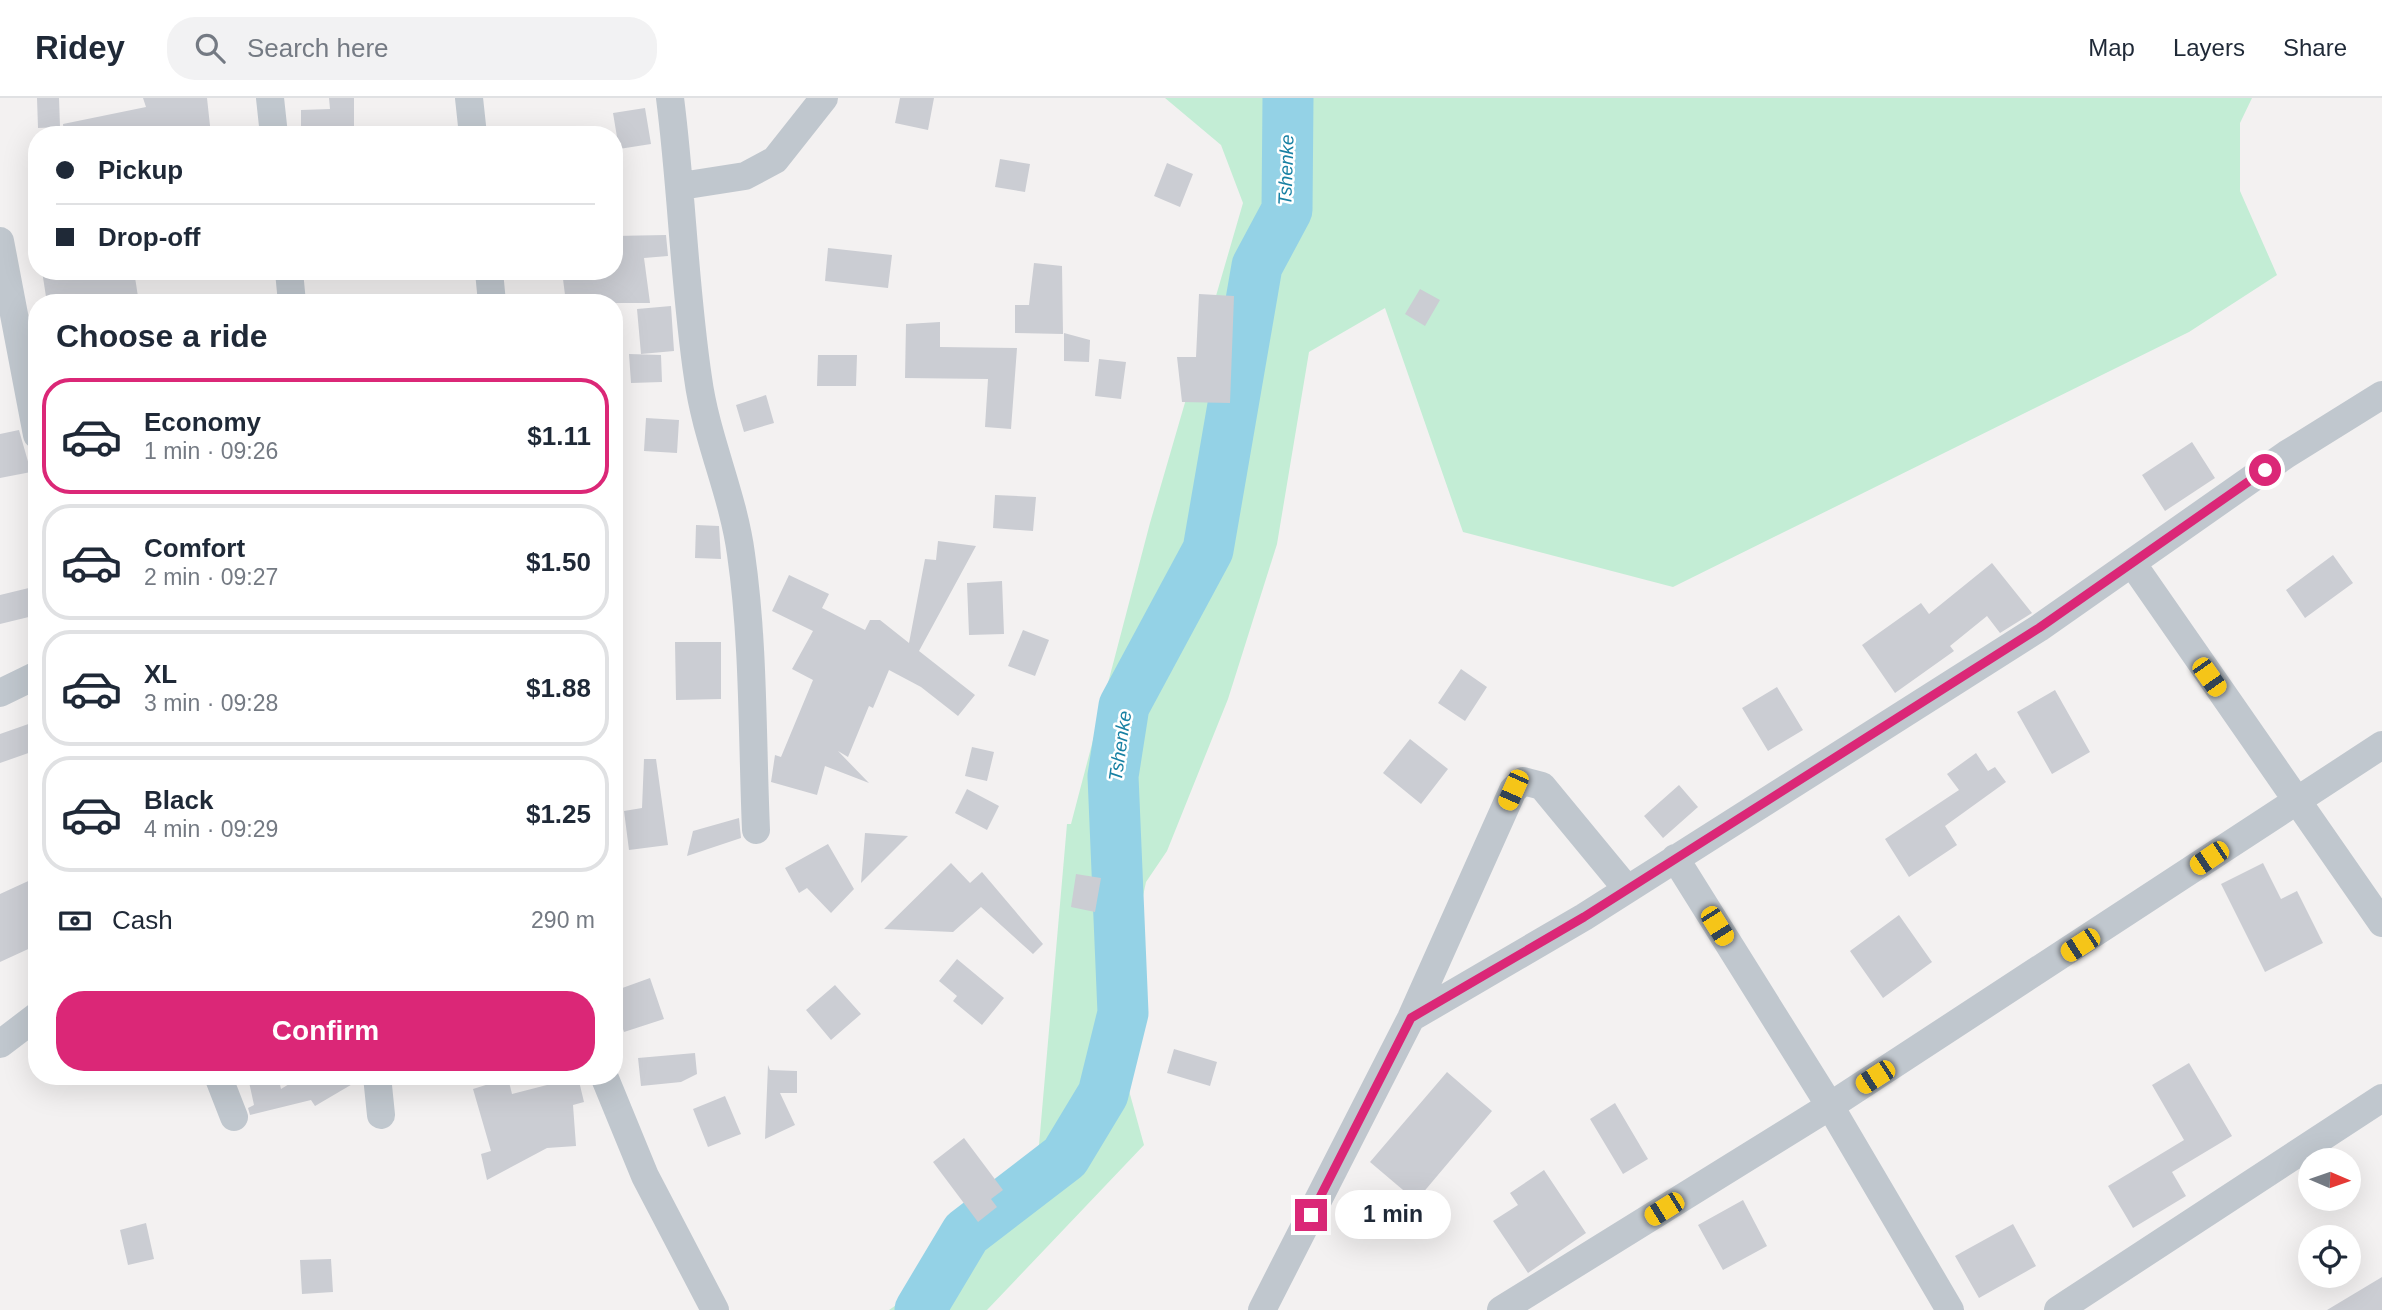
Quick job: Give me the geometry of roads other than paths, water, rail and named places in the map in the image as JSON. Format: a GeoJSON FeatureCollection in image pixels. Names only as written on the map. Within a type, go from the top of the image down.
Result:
{"type":"FeatureCollection","features":[{"type":"Feature","properties":{"kind":"street"},"geometry":{"type":"LineString","coordinates":[[270,98],[273,126]]}},
{"type":"Feature","properties":{"kind":"street"},"geometry":{"type":"LineString","coordinates":[[469,98],[473,126]]}},
{"type":"Feature","properties":{"kind":"street"},"geometry":{"type":"LineString","coordinates":[[670,98],[681,186],[682,248],[698,380],[707,427],[724,478],[741,551],[747,604],[756,830]]}},
{"type":"Feature","properties":{"kind":"street"},"geometry":{"type":"LineString","coordinates":[[681,186],[745,176],[775,160],[824,98]]}},
{"type":"Feature","properties":{"kind":"street"},"geometry":{"type":"LineString","coordinates":[[0,241],[28,388]]}},
{"type":"Feature","properties":{"kind":"street"},"geometry":{"type":"LineString","coordinates":[[1411,1018],[1487,976],[2039,628],[2287,454],[2382,395]]}},
{"type":"Feature","properties":{"kind":"street"},"geometry":{"type":"LineString","coordinates":[[2132,563],[2382,923]]}},
{"type":"Feature","properties":{"kind":"street"},"geometry":{"type":"LineString","coordinates":[[0,693],[28,679]]}},
{"type":"Feature","properties":{"kind":"street"},"geometry":{"type":"LineString","coordinates":[[1500,1310],[1830,1106],[2382,745]]}},
{"type":"Feature","properties":{"kind":"street"},"geometry":{"type":"LineString","coordinates":[[1262,1310],[1411,1018],[1513,790],[1522,782],[1542,786],[1627,889]]}},
{"type":"Feature","properties":{"kind":"street"},"geometry":{"type":"LineString","coordinates":[[1675,858],[1830,1106],[1950,1310]]}},
{"type":"Feature","properties":{"kind":"street"},"geometry":{"type":"LineString","coordinates":[[0,1044],[28,1023]]}},
{"type":"Feature","properties":{"kind":"street"},"geometry":{"type":"LineString","coordinates":[[222,1085],[234,1117]]}},
{"type":"Feature","properties":{"kind":"street"},"geometry":{"type":"LineString","coordinates":[[378,1085],[382,1115]]}},
{"type":"Feature","properties":{"kind":"street"},"geometry":{"type":"LineString","coordinates":[[608,1085],[645,1176],[715,1310]]}},
{"type":"Feature","properties":{"kind":"street"},"geometry":{"type":"LineString","coordinates":[[2057,1310],[2382,1098]]}},
{"type":"Feature","properties":{"kind":"waterway","name":"Tshenke"},"geometry":{"type":"LineString","coordinates":[[920,1310],[966,1233],[1065,1157],[1103,1094],[1123,1013],[1113,776],[1124,706],[1208,550],[1257,266],[1287,210],[1288,98]]}}]}
